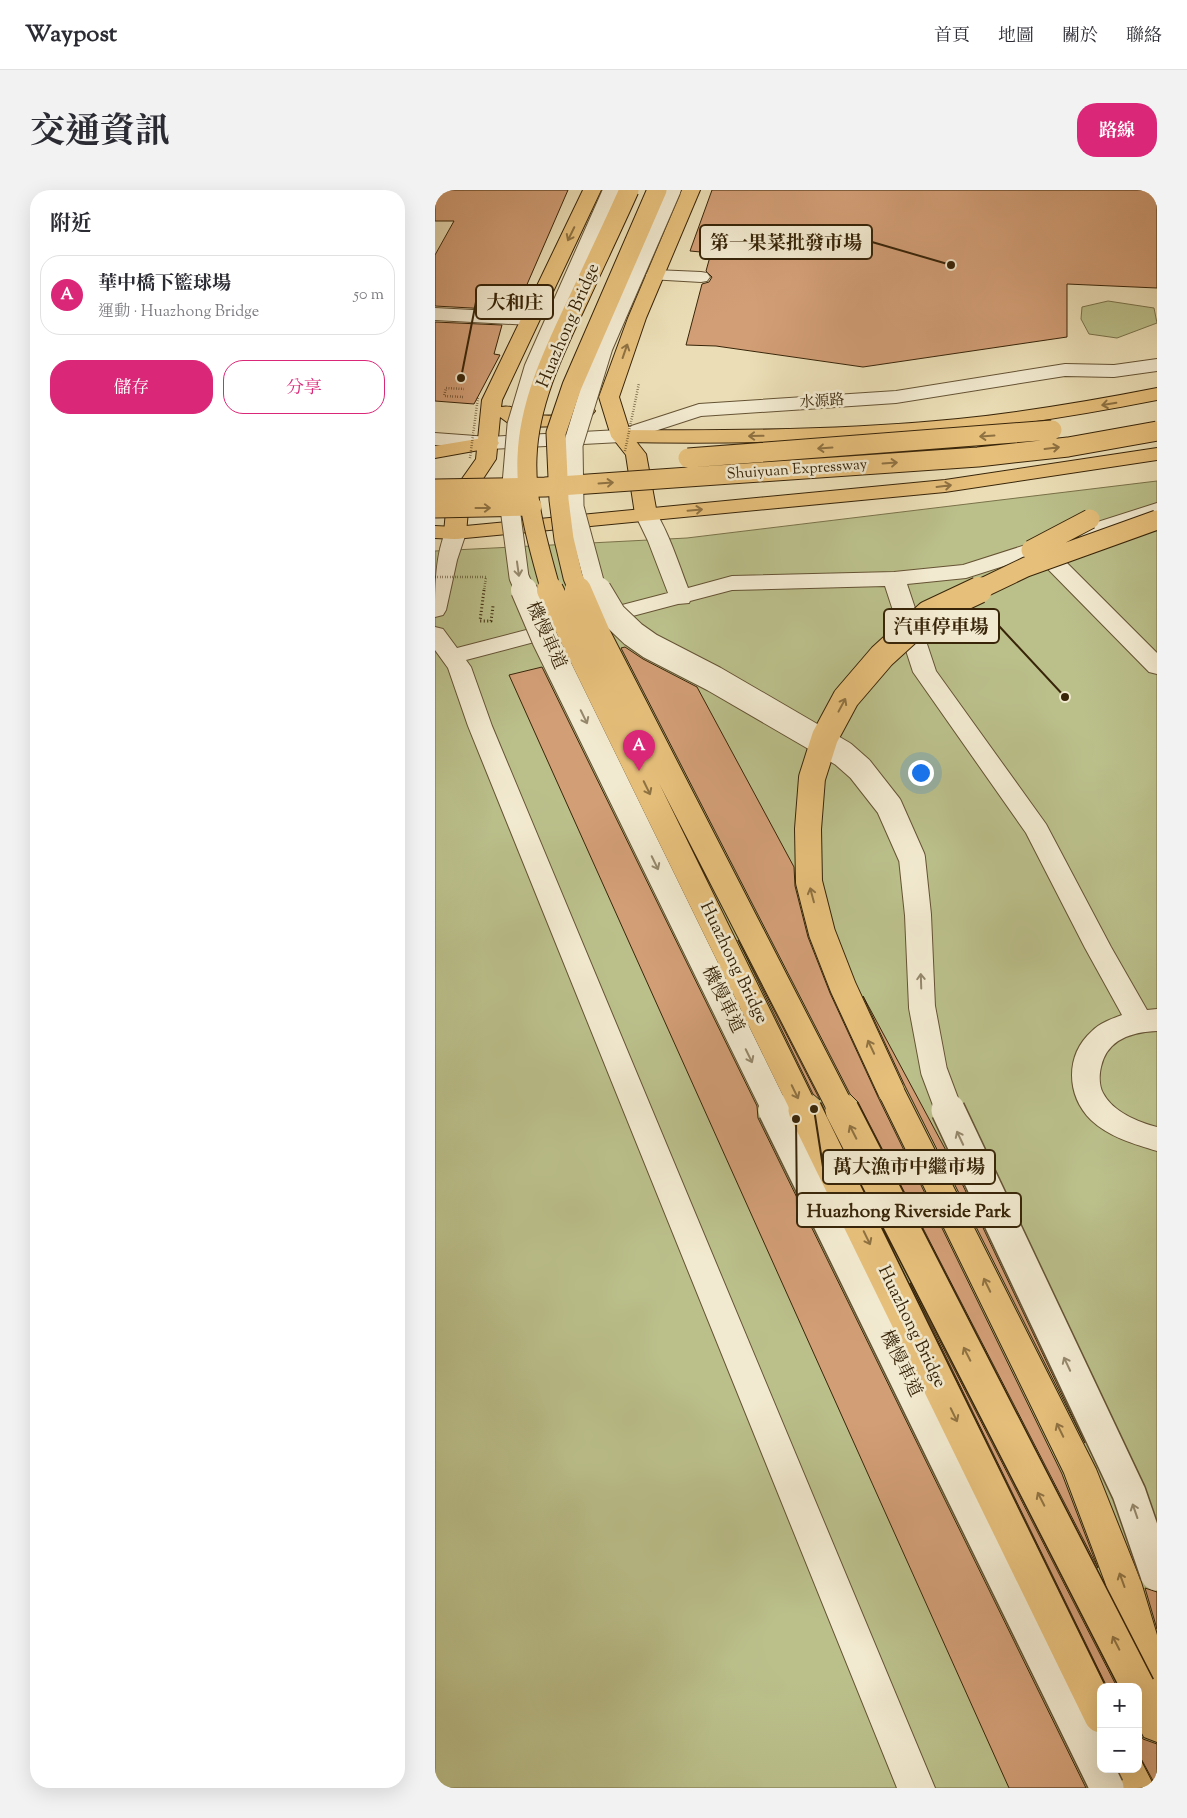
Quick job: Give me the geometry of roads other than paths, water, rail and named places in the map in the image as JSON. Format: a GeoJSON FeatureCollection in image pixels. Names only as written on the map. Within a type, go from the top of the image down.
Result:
{"type":"FeatureCollection","features":[{"type":"Feature","properties":{"kind":"main road"},"geometry":{"type":"LineString","coordinates":[[593,190],[529,319],[485,398],[489,443],[484,464],[458,500],[445,532],[945,486],[1150,456]]}},
{"type":"Feature","properties":{"kind":"main road","name":"Huazhong Bridge"},"geometry":{"type":"LineString","coordinates":[[629,190],[555,351],[542,384],[529,429],[521,507],[537,542],[551,592],[1097,1708]]}},
{"type":"Feature","properties":{"kind":"main road","name":"Huazhong Bridge"},"geometry":{"type":"LineString","coordinates":[[657,190],[573,386],[557,432],[559,500],[564,538],[573,577],[597,634],[1136,1683]]}},
{"type":"Feature","properties":{"kind":"main road"},"geometry":{"type":"LineString","coordinates":[[647,514],[637,454],[623,446],[609,397],[637,318],[691,190]]}},
{"type":"Feature","properties":{"kind":"main road"},"geometry":{"type":"LineString","coordinates":[[623,446],[758,436],[908,429],[1018,417],[1115,403],[1157,394]]}},
{"type":"Feature","properties":{"kind":"main road"},"geometry":{"type":"LineString","coordinates":[[485,398],[518,421],[571,420],[609,397]]}},
{"type":"Feature","properties":{"kind":"main road","name":"Shuiyuan Expressway"},"geometry":{"type":"LineString","coordinates":[[435,470],[541,468],[606,464],[1039,432],[1157,413]]}},
{"type":"Feature","properties":{"kind":"main road","name":"Shuiyuan Expressway"},"geometry":{"type":"LineString","coordinates":[[435,490],[545,487],[978,457],[1068,447],[1157,430]]}},
{"type":"Feature","properties":{"kind":"main road"},"geometry":{"type":"LineString","coordinates":[[435,452],[489,443]]}},
{"type":"Feature","properties":{"kind":"main road"},"geometry":{"type":"LineString","coordinates":[[435,508],[521,507]]}},
{"type":"Feature","properties":{"kind":"main road"},"geometry":{"type":"LineString","coordinates":[[1090,519],[1007,562],[928,614],[882,656],[846,698],[825,737],[812,778],[808,829],[809,882],[822,932],[843,987],[887,1082],[1079,1469],[1123,1582],[1157,1694]]}},
{"type":"Feature","properties":{"kind":"main road"},"geometry":{"type":"LineString","coordinates":[[928,614],[1027,567],[1157,520]]}},
{"type":"Feature","properties":{"kind":"main road","name":"Huazhong Bridge"},"geometry":{"type":"LineString","coordinates":[[1142,1695],[1157,1724]]}},
{"type":"Feature","properties":{"kind":"main road"},"geometry":{"type":"LineString","coordinates":[[1129,1773],[1136,1788]]}},
{"type":"Feature","properties":{"kind":"street","name":"機慢車道"},"geometry":{"type":"LineString","coordinates":[[613,190],[534,368],[517,425],[521,507],[519,577],[545,639],[1107,1788]]}},
{"type":"Feature","properties":{"kind":"street"},"geometry":{"type":"LineString","coordinates":[[671,190],[603,347],[573,445],[574,507],[595,585],[613,615],[633,634],[650,646],[714,679],[843,754],[864,774],[889,806],[912,858],[918,915],[922,1007],[934,1071],[952,1121],[1129,1493],[1157,1574]]}},
{"type":"Feature","properties":{"kind":"street"},"geometry":{"type":"LineString","coordinates":[[655,275],[701,278]]}},
{"type":"Feature","properties":{"kind":"street"},"geometry":{"type":"LineString","coordinates":[[435,314],[529,319]]}},
{"type":"Feature","properties":{"kind":"street","name":"水源路"},"geometry":{"type":"LineString","coordinates":[[435,439],[489,443],[623,446],[699,410],[895,397],[1065,370],[1114,371],[1157,365]]}},
{"type":"Feature","properties":{"kind":"street"},"geometry":{"type":"LineString","coordinates":[[916,1788],[484,735],[459,667],[444,645],[681,598],[732,584],[894,579],[966,571],[1157,509]]}},
{"type":"Feature","properties":{"kind":"street"},"geometry":{"type":"LineString","coordinates":[[647,514],[681,598]]}},
{"type":"Feature","properties":{"kind":"street"},"geometry":{"type":"LineString","coordinates":[[435,610],[446,560],[445,532]]}},
{"type":"Feature","properties":{"kind":"street"},"geometry":{"type":"LineString","coordinates":[[1039,547],[1157,667]]}},
{"type":"Feature","properties":{"kind":"street"},"geometry":{"type":"LineString","coordinates":[[894,579],[925,672],[1037,830],[1098,948],[1148,1020],[1117,1027],[1099,1040],[1088,1057],[1085,1077],[1090,1096],[1108,1117],[1130,1131],[1157,1139]]}},
{"type":"Feature","properties":{"kind":"place","name":"第一果菜批發市場"},"geometry":{"type":"Point","coordinates":[951,265]}},
{"type":"Feature","properties":{"kind":"place","name":"大和庄"},"geometry":{"type":"Point","coordinates":[461,378]}},
{"type":"Feature","properties":{"kind":"place","name":"汽車停車場"},"geometry":{"type":"Point","coordinates":[1065,697]}},
{"type":"Feature","properties":{"kind":"place","name":"華中橋下籃球場"},"geometry":{"type":"Point","coordinates":[639,771]}},
{"type":"Feature","properties":{"kind":"place","name":"萬大漁市中繼市場"},"geometry":{"type":"Point","coordinates":[814,1109]}},
{"type":"Feature","properties":{"kind":"place","name":"Huazhong Riverside Park"},"geometry":{"type":"Point","coordinates":[796,1119]}}]}
